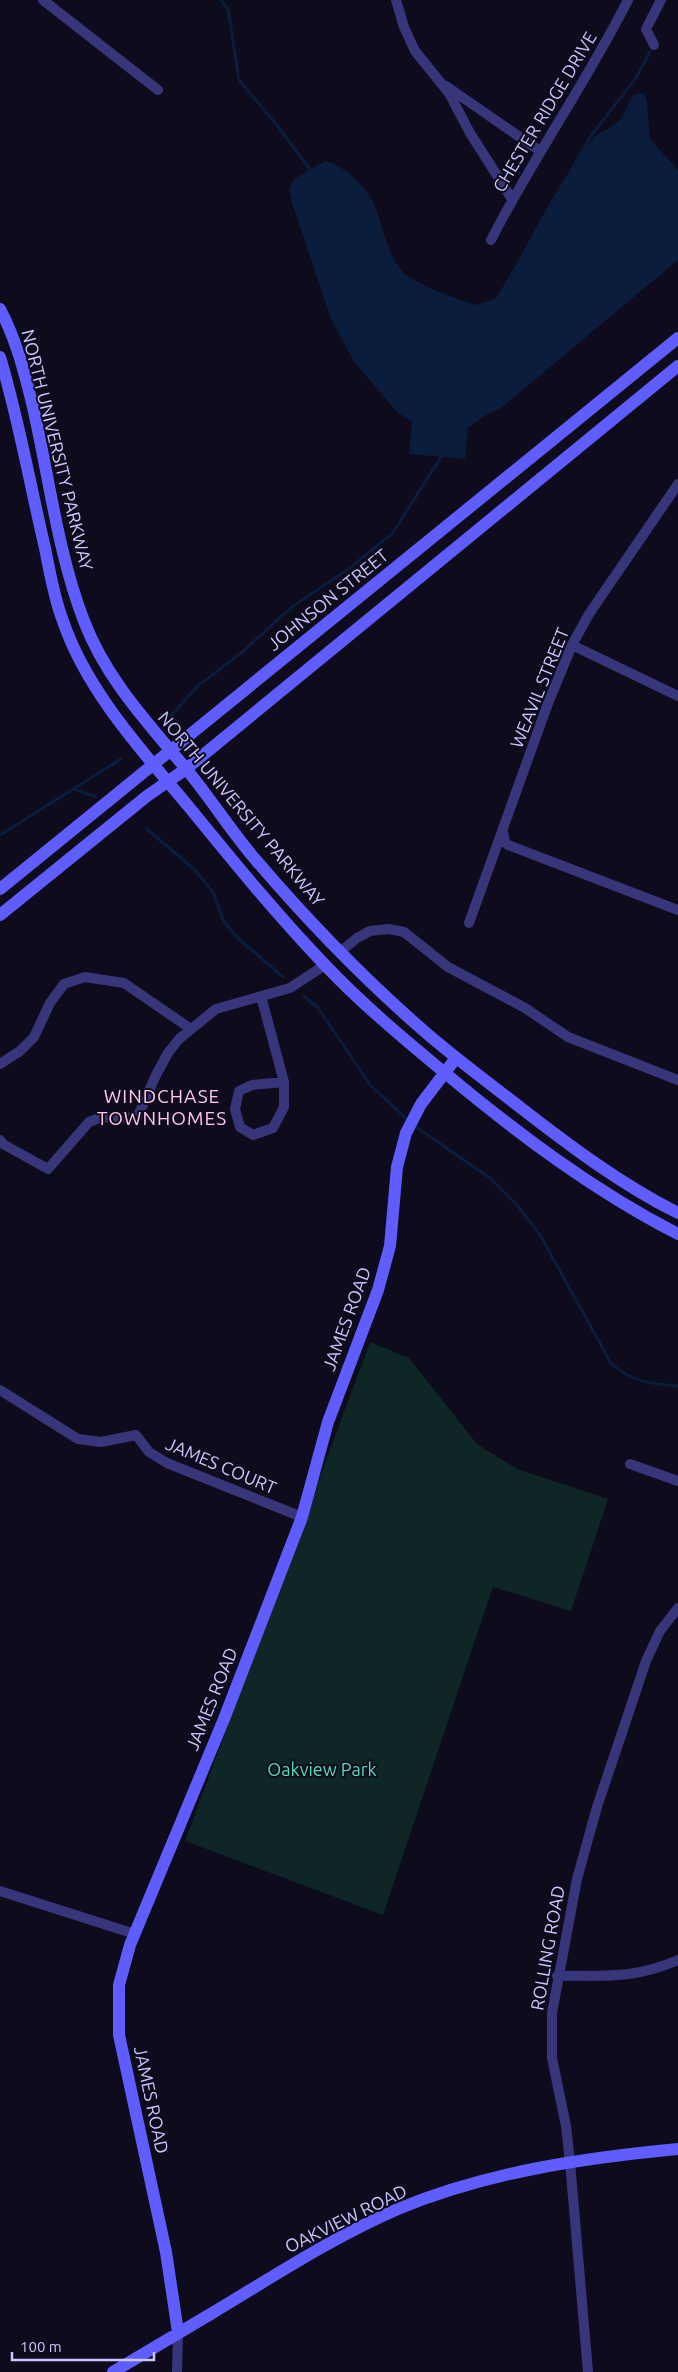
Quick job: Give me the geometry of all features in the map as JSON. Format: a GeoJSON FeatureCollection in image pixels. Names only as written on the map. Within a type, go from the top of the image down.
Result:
{"type":"FeatureCollection","features":[{"type":"Feature","properties":{"kind":"main road","name":"NORTH UNIVERSITY PARKWAY"},"geometry":{"type":"LineString","coordinates":[[0,309],[9,326],[22,365],[64,552],[84,620],[112,675],[135,710],[186,769],[253,857],[340,952],[422,1030],[551,1131],[618,1177],[678,1212]]}},
{"type":"Feature","properties":{"kind":"main road","name":"JOHNSON STREET"},"geometry":{"type":"LineString","coordinates":[[0,890],[678,338]]}},
{"type":"Feature","properties":{"kind":"main road","name":"NORTH UNIVERSITY PARKWAY"},"geometry":{"type":"LineString","coordinates":[[0,357],[16,414],[33,498],[63,622],[76,652],[105,702],[152,765],[252,884],[325,965],[444,1072],[512,1127],[565,1165],[626,1205],[678,1234]]}},
{"type":"Feature","properties":{"kind":"main road"},"geometry":{"type":"LineString","coordinates":[[0,915],[147,796],[186,769],[678,366]]}},
{"type":"Feature","properties":{"kind":"main road","name":"JAMES ROAD"},"geometry":{"type":"LineString","coordinates":[[178,2332],[166,2252],[119,2035],[119,1985],[135,1934],[224,1719],[302,1517],[328,1422],[383,1274],[392,1234],[396,1178],[401,1150],[418,1109],[456,1058]]}},
{"type":"Feature","properties":{"kind":"main road","name":"OAKVIEW ROAD"},"geometry":{"type":"LineString","coordinates":[[113,2372],[340,2237],[399,2209],[479,2181],[570,2162],[678,2149]]}},
{"type":"Feature","properties":{"kind":"street"},"geometry":{"type":"LineString","coordinates":[[43,0],[158,90]]}},
{"type":"Feature","properties":{"kind":"street"},"geometry":{"type":"LineString","coordinates":[[396,0],[404,27],[415,51],[449,93],[470,133],[512,199]]}},
{"type":"Feature","properties":{"kind":"street","name":"CHESTER RIDGE DRIVE"},"geometry":{"type":"LineString","coordinates":[[490,240],[540,151],[586,78],[628,0]]}},
{"type":"Feature","properties":{"kind":"street"},"geometry":{"type":"LineString","coordinates":[[654,45],[646,28],[661,0]]}},
{"type":"Feature","properties":{"kind":"street"},"geometry":{"type":"LineString","coordinates":[[441,82],[540,151]]}},
{"type":"Feature","properties":{"kind":"street","name":"WEAVIL STREET"},"geometry":{"type":"LineString","coordinates":[[469,923],[547,706],[572,645],[589,614],[678,484]]}},
{"type":"Feature","properties":{"kind":"street"},"geometry":{"type":"LineString","coordinates":[[572,645],[678,696]]}},
{"type":"Feature","properties":{"kind":"street"},"geometry":{"type":"LineString","coordinates":[[503,832],[505,842],[508,845],[678,910]]}},
{"type":"Feature","properties":{"kind":"street"},"geometry":{"type":"LineString","coordinates":[[340,952],[357,938],[370,931],[388,929],[404,932],[448,967],[525,1008],[568,1038],[678,1080]]}},
{"type":"Feature","properties":{"kind":"street"},"geometry":{"type":"LineString","coordinates":[[0,1140],[3,1144],[48,1169],[89,1122],[102,1117],[137,1118],[168,1053],[191,1029],[216,1010],[290,988],[325,965]]}},
{"type":"Feature","properties":{"kind":"street"},"geometry":{"type":"LineString","coordinates":[[0,1064],[20,1051],[34,1037],[50,1003],[64,984],[85,977],[124,983],[191,1029]]}},
{"type":"Feature","properties":{"kind":"street"},"geometry":{"type":"LineString","coordinates":[[261,996],[284,1082],[284,1107],[273,1128],[253,1135],[240,1127],[235,1109],[239,1091],[252,1085],[284,1082]]}},
{"type":"Feature","properties":{"kind":"street","name":"JAMES COURT"},"geometry":{"type":"LineString","coordinates":[[0,1390],[51,1424],[78,1439],[101,1442],[136,1435],[149,1452],[167,1463],[302,1517]]}},
{"type":"Feature","properties":{"kind":"street"},"geometry":{"type":"LineString","coordinates":[[630,1464],[678,1481]]}},
{"type":"Feature","properties":{"kind":"street","name":"ROLLING ROAD"},"geometry":{"type":"LineString","coordinates":[[588,2372],[566,2126],[552,2058],[552,2013],[557,1976],[577,1879],[632,1699],[646,1661],[660,1631],[678,1608]]}},
{"type":"Feature","properties":{"kind":"street"},"geometry":{"type":"LineString","coordinates":[[0,1891],[135,1934]]}},
{"type":"Feature","properties":{"kind":"street"},"geometry":{"type":"LineString","coordinates":[[557,1976],[599,1977],[630,1975],[655,1970],[678,1960]]}},
{"type":"Feature","properties":{"kind":"street","name":"JAMES ROAD"},"geometry":{"type":"LineString","coordinates":[[178,2332],[178,2372]]}},
{"type":"Feature","properties":{"kind":"green space","name":"Oakview Park"},"geometry":{"type":"Polygon","coordinates":[[[370,1342],[409,1358],[477,1444],[517,1469],[608,1499],[571,1611],[493,1587],[383,1915],[185,1841],[370,1342]]]}},
{"type":"Feature","properties":{"kind":"water"},"geometry":{"type":"Polygon","coordinates":[[[644,93],[647,102],[650,139],[678,170],[678,260],[500,409],[486,415],[468,428],[465,459],[409,454],[412,421],[398,413],[354,362],[332,321],[293,206],[289,190],[294,179],[325,161],[340,167],[362,186],[373,201],[386,242],[393,258],[403,272],[409,277],[449,296],[476,305],[496,298],[553,197],[592,140],[620,120],[635,94],[644,93]]]}},
{"type":"Feature","properties":{"kind":"waterway"},"geometry":{"type":"LineString","coordinates":[[221,0],[228,9],[239,80],[276,124],[311,171]]}},
{"type":"Feature","properties":{"kind":"waterway"},"geometry":{"type":"LineString","coordinates":[[571,171],[590,137],[636,78],[650,52]]}},
{"type":"Feature","properties":{"kind":"waterway"},"geometry":{"type":"LineString","coordinates":[[164,723],[199,685],[241,653],[292,607],[351,567],[392,534],[443,454]]}},
{"type":"Feature","properties":{"kind":"waterway"},"geometry":{"type":"LineString","coordinates":[[0,835],[121,759]]}},
{"type":"Feature","properties":{"kind":"waterway"},"geometry":{"type":"LineString","coordinates":[[74,789],[96,797]]}},
{"type":"Feature","properties":{"kind":"waterway"},"geometry":{"type":"LineString","coordinates":[[147,829],[195,870],[213,892],[224,922],[240,940],[283,977]]}},
{"type":"Feature","properties":{"kind":"waterway"},"geometry":{"type":"LineString","coordinates":[[304,996],[318,1008],[371,1086],[408,1120]]}},
{"type":"Feature","properties":{"kind":"waterway"},"geometry":{"type":"LineString","coordinates":[[413,1125],[490,1178],[517,1205],[540,1235],[611,1363],[626,1374],[642,1381],[678,1386]]}},
{"type":"Feature","properties":{"kind":"district","name":"WINDCHASE TOWNHOMES"},"geometry":{"type":"Point","coordinates":[162,1107]}}]}
